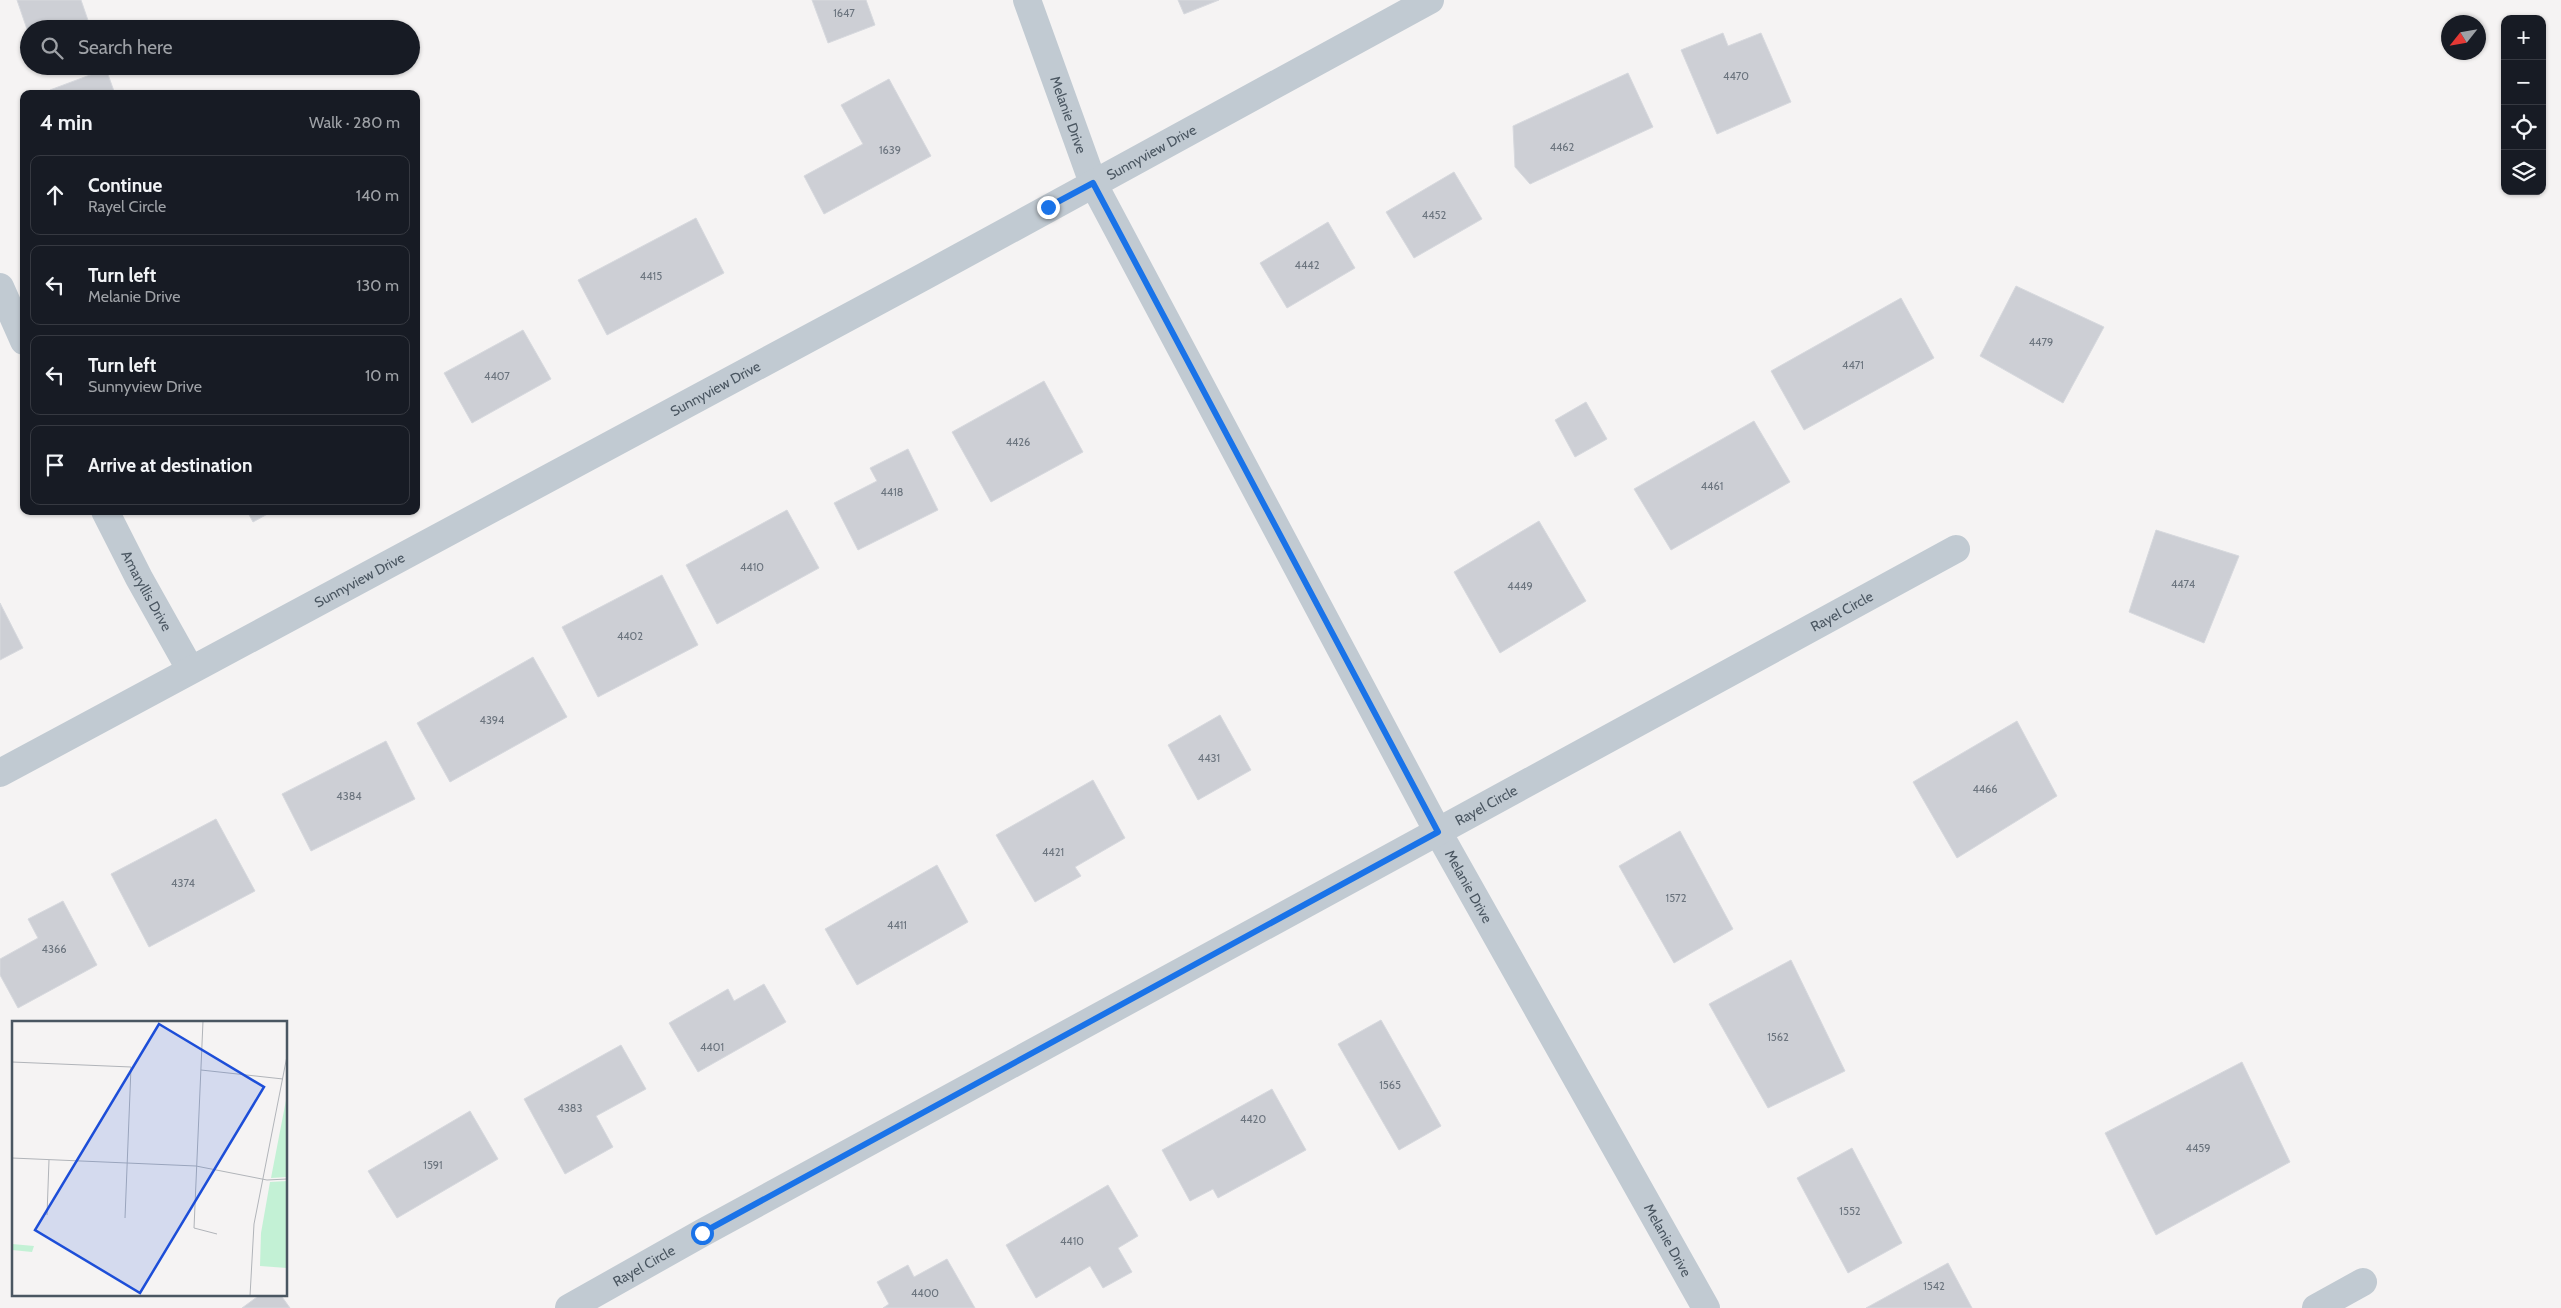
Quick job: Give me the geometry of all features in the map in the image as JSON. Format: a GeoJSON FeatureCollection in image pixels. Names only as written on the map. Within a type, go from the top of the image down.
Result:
{"type":"FeatureCollection","features":[{"type":"Feature","properties":{"kind":"street","name":"Melanie Drive"},"geometry":{"type":"LineString","coordinates":[[1027,0],[1093,183],[1438,832],[1706,1308]]}},
{"type":"Feature","properties":{"kind":"street","name":"Sunnyview Drive"},"geometry":{"type":"LineString","coordinates":[[0,773],[914,282],[1430,0]]}},
{"type":"Feature","properties":{"kind":"street"},"geometry":{"type":"LineString","coordinates":[[0,287],[20,331]]}},
{"type":"Feature","properties":{"kind":"street","name":"Amaryllis Drive"},"geometry":{"type":"LineString","coordinates":[[108,515],[139,578],[190,670]]}},
{"type":"Feature","properties":{"kind":"street","name":"Rayel Circle"},"geometry":{"type":"LineString","coordinates":[[569,1308],[702,1233],[1956,549]]}},
{"type":"Feature","properties":{"kind":"street"},"geometry":{"type":"LineString","coordinates":[[2316,1308],[2363,1282]]}},
{"type":"Feature","properties":{"kind":"building"},"geometry":{"type":"Polygon","coordinates":[[[17,0],[81,0],[88,20],[24,20],[17,0]]]}},
{"type":"Feature","properties":{"kind":"building"},"geometry":{"type":"Polygon","coordinates":[[[812,0],[866,0],[875,25],[828,43],[812,0]]]}},
{"type":"Feature","properties":{"kind":"building"},"geometry":{"type":"Polygon","coordinates":[[[1178,0],[1219,0],[1184,14],[1178,0]]]}},
{"type":"Feature","properties":{"kind":"building"},"geometry":{"type":"Polygon","coordinates":[[[1723,33],[1728,46],[1761,33],[1791,102],[1717,134],[1681,50],[1723,33]]]}},
{"type":"Feature","properties":{"kind":"building"},"geometry":{"type":"Polygon","coordinates":[[[1628,73],[1653,127],[1530,184],[1515,167],[1513,126],[1628,73]]]}},
{"type":"Feature","properties":{"kind":"building"},"geometry":{"type":"Polygon","coordinates":[[[90,75],[108,75],[114,90],[50,90],[90,75]]]}},
{"type":"Feature","properties":{"kind":"building"},"geometry":{"type":"Polygon","coordinates":[[[889,79],[931,156],[824,214],[804,176],[863,144],[841,105],[889,79]]]}},
{"type":"Feature","properties":{"kind":"building"},"geometry":{"type":"Polygon","coordinates":[[[1454,172],[1482,219],[1414,258],[1386,212],[1454,172]]]}},
{"type":"Feature","properties":{"kind":"building"},"geometry":{"type":"Polygon","coordinates":[[[696,218],[724,273],[607,335],[578,280],[696,218]]]}},
{"type":"Feature","properties":{"kind":"building"},"geometry":{"type":"Polygon","coordinates":[[[1328,222],[1355,268],[1287,308],[1260,263],[1328,222]]]}},
{"type":"Feature","properties":{"kind":"building"},"geometry":{"type":"Polygon","coordinates":[[[2016,286],[2104,327],[2063,403],[1980,356],[2016,286]]]}},
{"type":"Feature","properties":{"kind":"building"},"geometry":{"type":"Polygon","coordinates":[[[1901,298],[1934,358],[1804,430],[1771,371],[1901,298]]]}},
{"type":"Feature","properties":{"kind":"building"},"geometry":{"type":"Polygon","coordinates":[[[523,330],[551,379],[472,423],[444,373],[523,330]]]}},
{"type":"Feature","properties":{"kind":"building"},"geometry":{"type":"Polygon","coordinates":[[[1044,381],[1083,452],[991,502],[952,432],[1044,381]]]}},
{"type":"Feature","properties":{"kind":"building"},"geometry":{"type":"Polygon","coordinates":[[[1586,402],[1607,439],[1575,457],[1555,420],[1586,402]]]}},
{"type":"Feature","properties":{"kind":"building"},"geometry":{"type":"Polygon","coordinates":[[[1754,421],[1790,482],[1671,550],[1634,489],[1754,421]]]}},
{"type":"Feature","properties":{"kind":"building"},"geometry":{"type":"Polygon","coordinates":[[[908,449],[938,510],[858,550],[834,503],[877,481],[870,468],[908,449]]]}},
{"type":"Feature","properties":{"kind":"building"},"geometry":{"type":"Polygon","coordinates":[[[787,510],[819,568],[717,624],[686,565],[787,510]]]}},
{"type":"Feature","properties":{"kind":"building"},"geometry":{"type":"Polygon","coordinates":[[[249,515],[266,515],[253,522],[249,515]]]}},
{"type":"Feature","properties":{"kind":"building"},"geometry":{"type":"Polygon","coordinates":[[[1539,521],[1586,601],[1500,653],[1454,572],[1539,521]]]}},
{"type":"Feature","properties":{"kind":"building"},"geometry":{"type":"Polygon","coordinates":[[[2156,530],[2239,556],[2204,643],[2129,612],[2156,530]]]}},
{"type":"Feature","properties":{"kind":"building"},"geometry":{"type":"Polygon","coordinates":[[[662,575],[698,645],[598,697],[562,627],[662,575]]]}},
{"type":"Feature","properties":{"kind":"building"},"geometry":{"type":"Polygon","coordinates":[[[0,603],[23,648],[0,660],[0,603]]]}},
{"type":"Feature","properties":{"kind":"building"},"geometry":{"type":"Polygon","coordinates":[[[533,657],[567,717],[450,782],[417,723],[533,657]]]}},
{"type":"Feature","properties":{"kind":"building"},"geometry":{"type":"Polygon","coordinates":[[[1220,715],[1251,770],[1198,800],[1168,745],[1220,715]]]}},
{"type":"Feature","properties":{"kind":"building"},"geometry":{"type":"Polygon","coordinates":[[[2017,721],[2057,796],[1957,858],[1913,782],[2017,721]]]}},
{"type":"Feature","properties":{"kind":"building"},"geometry":{"type":"Polygon","coordinates":[[[386,741],[415,799],[311,851],[282,794],[386,741]]]}},
{"type":"Feature","properties":{"kind":"building"},"geometry":{"type":"Polygon","coordinates":[[[1093,780],[1125,838],[1075,867],[1081,876],[1035,902],[996,835],[1093,780]]]}},
{"type":"Feature","properties":{"kind":"building"},"geometry":{"type":"Polygon","coordinates":[[[216,819],[255,891],[149,947],[111,874],[216,819]]]}},
{"type":"Feature","properties":{"kind":"building"},"geometry":{"type":"Polygon","coordinates":[[[1680,831],[1733,929],[1674,963],[1619,866],[1680,831]]]}},
{"type":"Feature","properties":{"kind":"building"},"geometry":{"type":"Polygon","coordinates":[[[937,865],[968,922],[857,985],[825,929],[937,865]]]}},
{"type":"Feature","properties":{"kind":"building"},"geometry":{"type":"Polygon","coordinates":[[[63,901],[97,965],[18,1008],[0,975],[0,959],[38,938],[28,919],[63,901]]]}},
{"type":"Feature","properties":{"kind":"building"},"geometry":{"type":"Polygon","coordinates":[[[1791,960],[1845,1071],[1768,1108],[1709,1004],[1791,960]]]}},
{"type":"Feature","properties":{"kind":"building"},"geometry":{"type":"Polygon","coordinates":[[[764,984],[786,1022],[698,1072],[669,1023],[728,989],[734,1001],[764,984]]]}},
{"type":"Feature","properties":{"kind":"building"},"geometry":{"type":"Polygon","coordinates":[[[1381,1020],[1441,1126],[1399,1150],[1338,1044],[1381,1020]]]}},
{"type":"Feature","properties":{"kind":"building"},"geometry":{"type":"Polygon","coordinates":[[[621,1045],[646,1089],[596,1116],[613,1147],[565,1174],[524,1099],[621,1045]]]}},
{"type":"Feature","properties":{"kind":"building"},"geometry":{"type":"Polygon","coordinates":[[[2242,1062],[2290,1162],[2156,1235],[2105,1133],[2242,1062]]]}},
{"type":"Feature","properties":{"kind":"building"},"geometry":{"type":"Polygon","coordinates":[[[1272,1089],[1306,1150],[1218,1198],[1213,1189],[1190,1201],[1162,1150],[1272,1089]]]}},
{"type":"Feature","properties":{"kind":"building"},"geometry":{"type":"Polygon","coordinates":[[[470,1111],[498,1159],[397,1218],[368,1171],[470,1111]]]}},
{"type":"Feature","properties":{"kind":"building"},"geometry":{"type":"Polygon","coordinates":[[[1852,1148],[1902,1243],[1848,1273],[1797,1178],[1852,1148]]]}},
{"type":"Feature","properties":{"kind":"building"},"geometry":{"type":"Polygon","coordinates":[[[1108,1185],[1138,1236],[1118,1248],[1132,1272],[1103,1288],[1090,1266],[1036,1298],[1006,1245],[1108,1185]]]}},
{"type":"Feature","properties":{"kind":"building"},"geometry":{"type":"Polygon","coordinates":[[[947,1259],[975,1308],[883,1308],[889,1304],[877,1282],[908,1265],[914,1277],[947,1259]]]}},
{"type":"Feature","properties":{"kind":"building"},"geometry":{"type":"Polygon","coordinates":[[[1948,1263],[1972,1308],[1866,1308],[1948,1263]]]}},
{"type":"Feature","properties":{"kind":"building"},"geometry":{"type":"Polygon","coordinates":[[[258,1296],[281,1296],[290,1308],[242,1308],[258,1296]]]}},
{"type":"Feature","properties":{"kind":"route"},"geometry":{"type":"LineString","coordinates":[[702,1233],[1438,832],[1093,183],[1048,207]]}}]}
